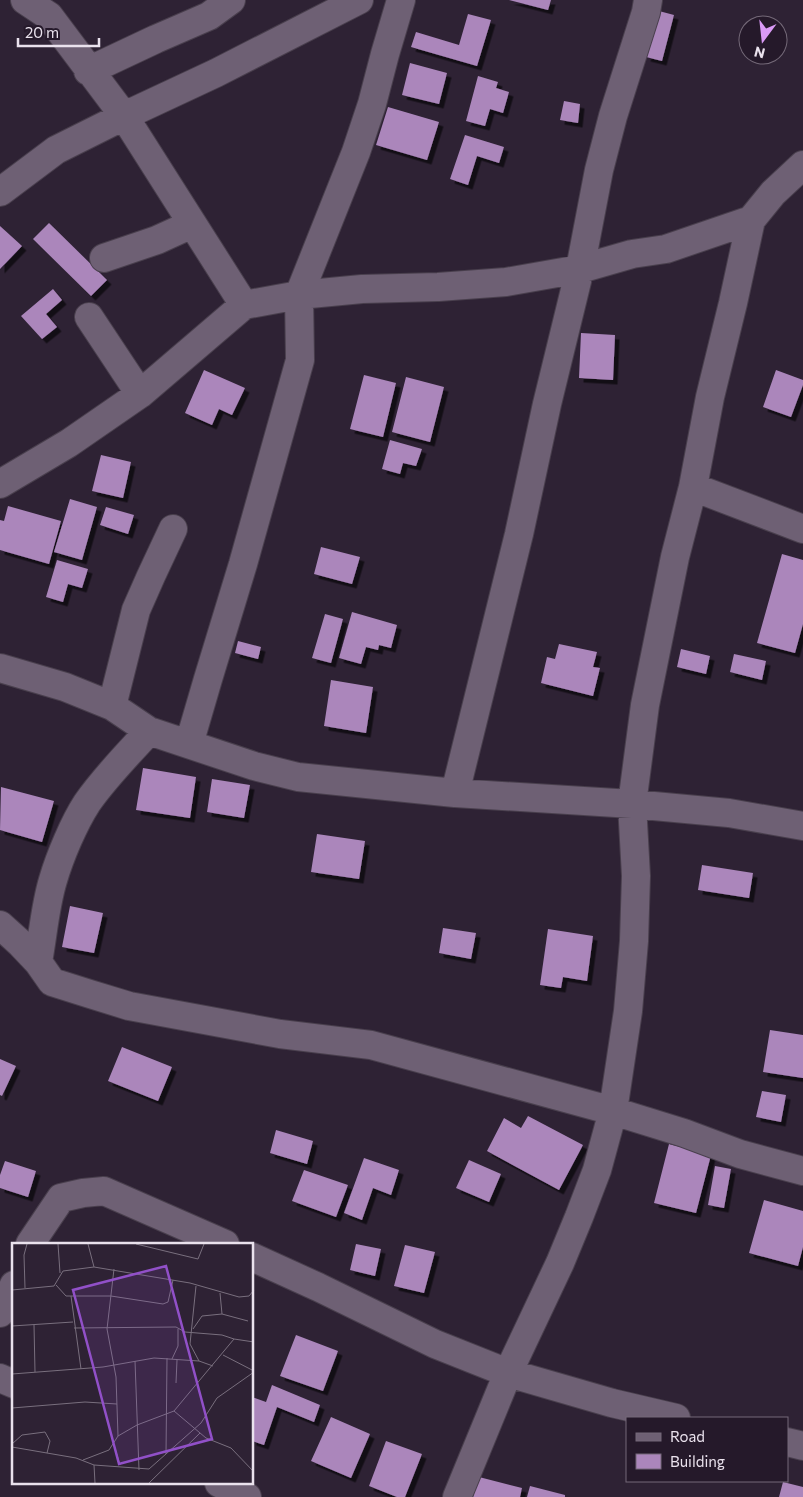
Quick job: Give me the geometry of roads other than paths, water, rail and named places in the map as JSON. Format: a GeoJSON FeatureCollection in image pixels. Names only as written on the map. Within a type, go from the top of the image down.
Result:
{"type":"FeatureCollection","features":[{"type":"Feature","properties":{"kind":"street"},"geometry":{"type":"LineString","coordinates":[[25,0],[49,16],[88,71],[124,116],[244,305]]}},
{"type":"Feature","properties":{"kind":"street"},"geometry":{"type":"LineString","coordinates":[[88,71],[209,16],[231,0]]}},
{"type":"Feature","properties":{"kind":"street"},"geometry":{"type":"LineString","coordinates":[[0,192],[56,150],[216,73],[359,0]]}},
{"type":"Feature","properties":{"kind":"street"},"geometry":{"type":"LineString","coordinates":[[189,744],[243,564],[300,360],[299,295],[356,152],[372,104],[401,0]]}},
{"type":"Feature","properties":{"kind":"street"},"geometry":{"type":"LineString","coordinates":[[455,793],[520,534],[547,404],[580,269],[599,170],[613,116],[646,12],[648,0]]}},
{"type":"Feature","properties":{"kind":"street"},"geometry":{"type":"LineString","coordinates":[[457,1497],[508,1373],[560,1263],[597,1170],[612,1111],[628,1011],[634,942],[636,876],[632,804],[645,705],[675,558],[751,220],[773,193],[803,165]]}},
{"type":"Feature","properties":{"kind":"street"},"geometry":{"type":"LineString","coordinates":[[0,484],[69,442],[140,394],[244,305],[299,295],[362,289],[438,287],[506,282],[580,269],[632,254],[666,249],[751,220]]}},
{"type":"Feature","properties":{"kind":"street"},"geometry":{"type":"LineString","coordinates":[[104,258],[157,240],[192,224]]}},
{"type":"Feature","properties":{"kind":"street"},"geometry":{"type":"LineString","coordinates":[[89,317],[140,394]]}},
{"type":"Feature","properties":{"kind":"street"},"geometry":{"type":"LineString","coordinates":[[692,487],[803,529]]}},
{"type":"Feature","properties":{"kind":"street"},"geometry":{"type":"LineString","coordinates":[[112,706],[136,610],[173,529]]}},
{"type":"Feature","properties":{"kind":"street"},"geometry":{"type":"LineString","coordinates":[[0,668],[65,686],[112,706],[149,731],[254,766],[298,777],[455,793],[632,804],[728,813],[803,826]]}},
{"type":"Feature","properties":{"kind":"street"},"geometry":{"type":"LineString","coordinates":[[38,962],[53,878],[76,823],[87,803],[112,771],[149,731]]}},
{"type":"Feature","properties":{"kind":"street"},"geometry":{"type":"LineString","coordinates":[[0,925],[38,962],[52,982],[129,1006],[280,1034],[371,1046],[612,1111],[684,1133],[740,1154],[803,1171]]}},
{"type":"Feature","properties":{"kind":"street"},"geometry":{"type":"LineString","coordinates":[[31,1243],[61,1198],[104,1191],[223,1243]]}},
{"type":"Feature","properties":{"kind":"street"},"geometry":{"type":"LineString","coordinates":[[254,1258],[435,1344],[508,1373],[612,1403],[672,1417]]}},
{"type":"Feature","properties":{"kind":"street"},"geometry":{"type":"LineString","coordinates":[[0,1313],[12,1289]]}},
{"type":"Feature","properties":{"kind":"street"},"geometry":{"type":"LineString","coordinates":[[0,1378],[12,1383]]}},
{"type":"Feature","properties":{"kind":"street"},"geometry":{"type":"LineString","coordinates":[[788,1442],[803,1446]]}},
{"type":"Feature","properties":{"kind":"street"},"geometry":{"type":"LineString","coordinates":[[221,1484],[247,1497]]}}]}
